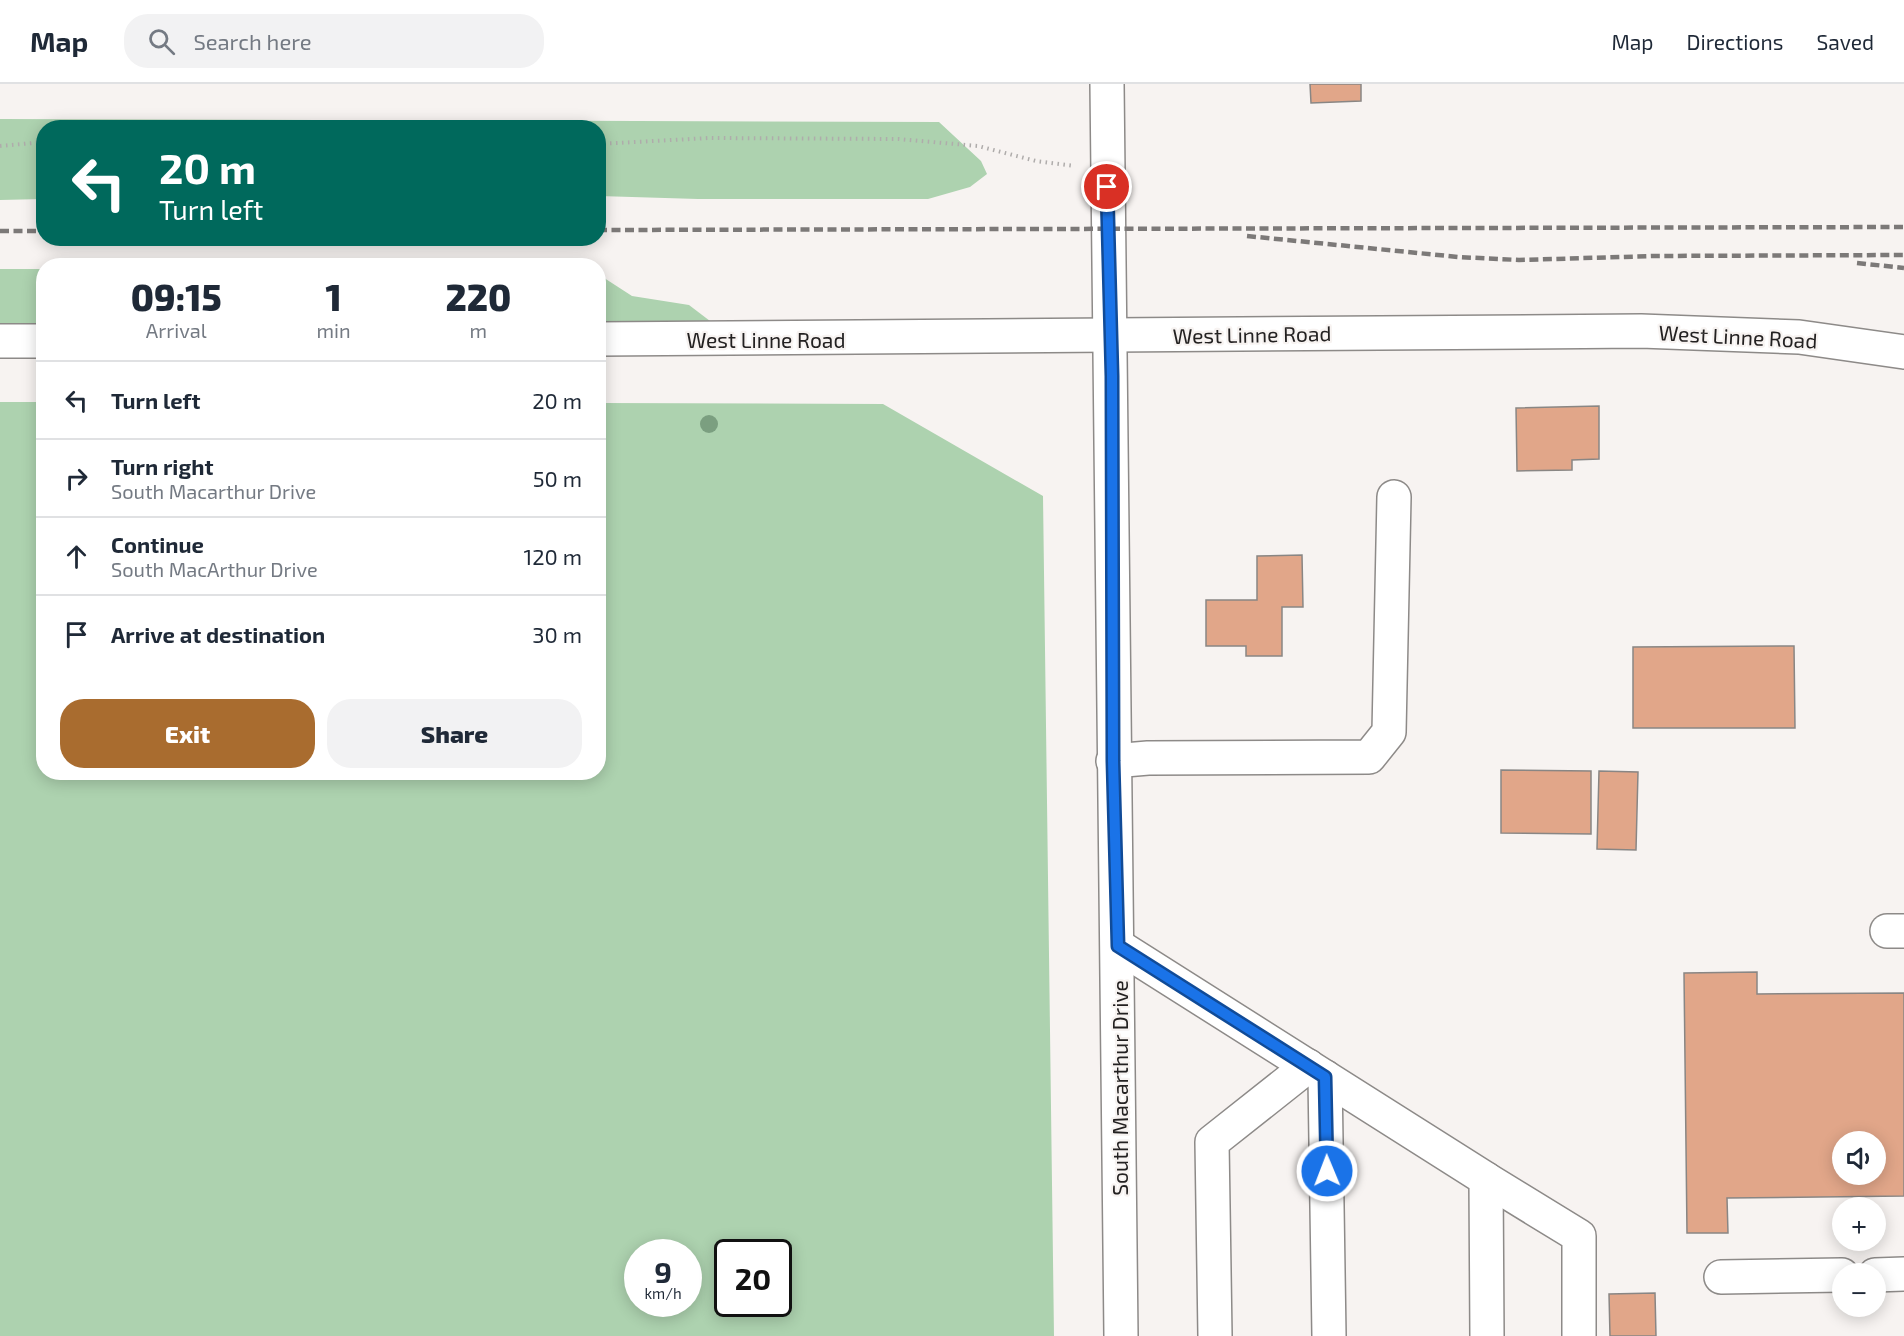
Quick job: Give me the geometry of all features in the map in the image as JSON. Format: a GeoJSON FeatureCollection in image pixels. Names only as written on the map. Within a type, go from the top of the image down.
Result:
{"type":"FeatureCollection","features":[{"type":"Feature","properties":{"kind":"street"},"geometry":{"type":"LineString","coordinates":[[1107,84],[1110,336]]}},
{"type":"Feature","properties":{"kind":"street","name":"West Linne Road"},"geometry":{"type":"LineString","coordinates":[[606,339],[1519,331],[1698,332],[1799,338],[1904,352]]}},
{"type":"Feature","properties":{"kind":"street","name":"South Macarthur Drive"},"geometry":{"type":"LineString","coordinates":[[1110,336],[1121,1336]]}},
{"type":"Feature","properties":{"kind":"street"},"geometry":{"type":"LineString","coordinates":[[0,341],[36,341]]}},
{"type":"Feature","properties":{"kind":"street"},"geometry":{"type":"LineString","coordinates":[[1113,761],[1148,758],[1369,757],[1389,732],[1394,497]]}},
{"type":"Feature","properties":{"kind":"street"},"geometry":{"type":"LineString","coordinates":[[1118,946],[1579,1236],[1580,1336]]}},
{"type":"Feature","properties":{"kind":"street"},"geometry":{"type":"LineString","coordinates":[[1215,1336],[1212,1142],[1316,1072]]}},
{"type":"Feature","properties":{"kind":"street"},"geometry":{"type":"LineString","coordinates":[[1316,1072],[1329,1336]]}},
{"type":"Feature","properties":{"kind":"street"},"geometry":{"type":"LineString","coordinates":[[1486,1179],[1487,1336]]}},
{"type":"Feature","properties":{"kind":"street"},"geometry":{"type":"LineString","coordinates":[[1886,1275],[1904,1274]]}},
{"type":"Feature","properties":{"kind":"street"},"geometry":{"type":"LineString","coordinates":[[1721,1277],[1832,1275]]}},
{"type":"Feature","properties":{"kind":"path"},"geometry":{"type":"LineString","coordinates":[[606,144],[709,138],[898,140],[978,146],[1064,166],[1107,166]]}},
{"type":"Feature","properties":{"kind":"path"},"geometry":{"type":"LineString","coordinates":[[0,146],[36,143]]}},
{"type":"Feature","properties":{"kind":"green space"},"geometry":{"type":"Polygon","coordinates":[[[0,119],[313,120],[36,120],[36,199],[0,200],[0,119]]]}},
{"type":"Feature","properties":{"kind":"green space"},"geometry":{"type":"Polygon","coordinates":[[[606,121],[939,122],[981,161],[987,174],[970,187],[928,199],[698,199],[606,196],[606,121]]]}},
{"type":"Feature","properties":{"kind":"green space"},"geometry":{"type":"Polygon","coordinates":[[[0,269],[36,269],[36,324],[0,324],[0,269]]]}},
{"type":"Feature","properties":{"kind":"green space"},"geometry":{"type":"Polygon","coordinates":[[[606,279],[632,296],[689,305],[710,321],[606,321],[606,279]]]}},
{"type":"Feature","properties":{"kind":"green space"},"geometry":{"type":"Polygon","coordinates":[[[0,402],[36,402],[36,780],[606,780],[606,403],[883,404],[1043,496],[1054,1336],[0,1336],[0,402]]]}},
{"type":"Feature","properties":{"kind":"building"},"geometry":{"type":"Polygon","coordinates":[[[1310,84],[1361,84],[1361,101],[1311,103],[1310,84]]]}},
{"type":"Feature","properties":{"kind":"building"},"geometry":{"type":"Polygon","coordinates":[[[1599,406],[1599,459],[1572,460],[1572,470],[1517,471],[1516,408],[1599,406]]]}},
{"type":"Feature","properties":{"kind":"building"},"geometry":{"type":"Polygon","coordinates":[[[1302,555],[1303,607],[1282,607],[1282,656],[1246,656],[1246,646],[1206,646],[1206,600],[1257,600],[1257,556],[1302,555]]]}},
{"type":"Feature","properties":{"kind":"building"},"geometry":{"type":"Polygon","coordinates":[[[1794,646],[1795,728],[1633,728],[1633,647],[1794,646]]]}},
{"type":"Feature","properties":{"kind":"building"},"geometry":{"type":"Polygon","coordinates":[[[1501,770],[1591,771],[1591,834],[1501,833],[1501,770]]]}},
{"type":"Feature","properties":{"kind":"building"},"geometry":{"type":"Polygon","coordinates":[[[1599,771],[1638,772],[1636,850],[1597,849],[1599,771]]]}},
{"type":"Feature","properties":{"kind":"building"},"geometry":{"type":"Polygon","coordinates":[[[1757,972],[1757,994],[1904,993],[1904,1196],[1727,1198],[1728,1233],[1687,1233],[1684,973],[1757,972]]]}},
{"type":"Feature","properties":{"kind":"building"},"geometry":{"type":"Polygon","coordinates":[[[1655,1293],[1656,1336],[1610,1336],[1609,1294],[1655,1293]]]}},
{"type":"Feature","properties":{"kind":"railway"},"geometry":{"type":"LineString","coordinates":[[606,230],[1904,227]]}},
{"type":"Feature","properties":{"kind":"railway"},"geometry":{"type":"LineString","coordinates":[[0,231],[36,231]]}},
{"type":"Feature","properties":{"kind":"railway"},"geometry":{"type":"LineString","coordinates":[[1247,236],[1458,257],[1519,260],[1655,256],[1904,255]]}},
{"type":"Feature","properties":{"kind":"railway"},"geometry":{"type":"LineString","coordinates":[[1857,263],[1904,268]]}},
{"type":"Feature","properties":{"kind":"route"},"geometry":{"type":"LineString","coordinates":[[1107,187],[1108,299],[1112,376],[1113,761],[1118,946],[1325,1077],[1327,1171]]}}]}
